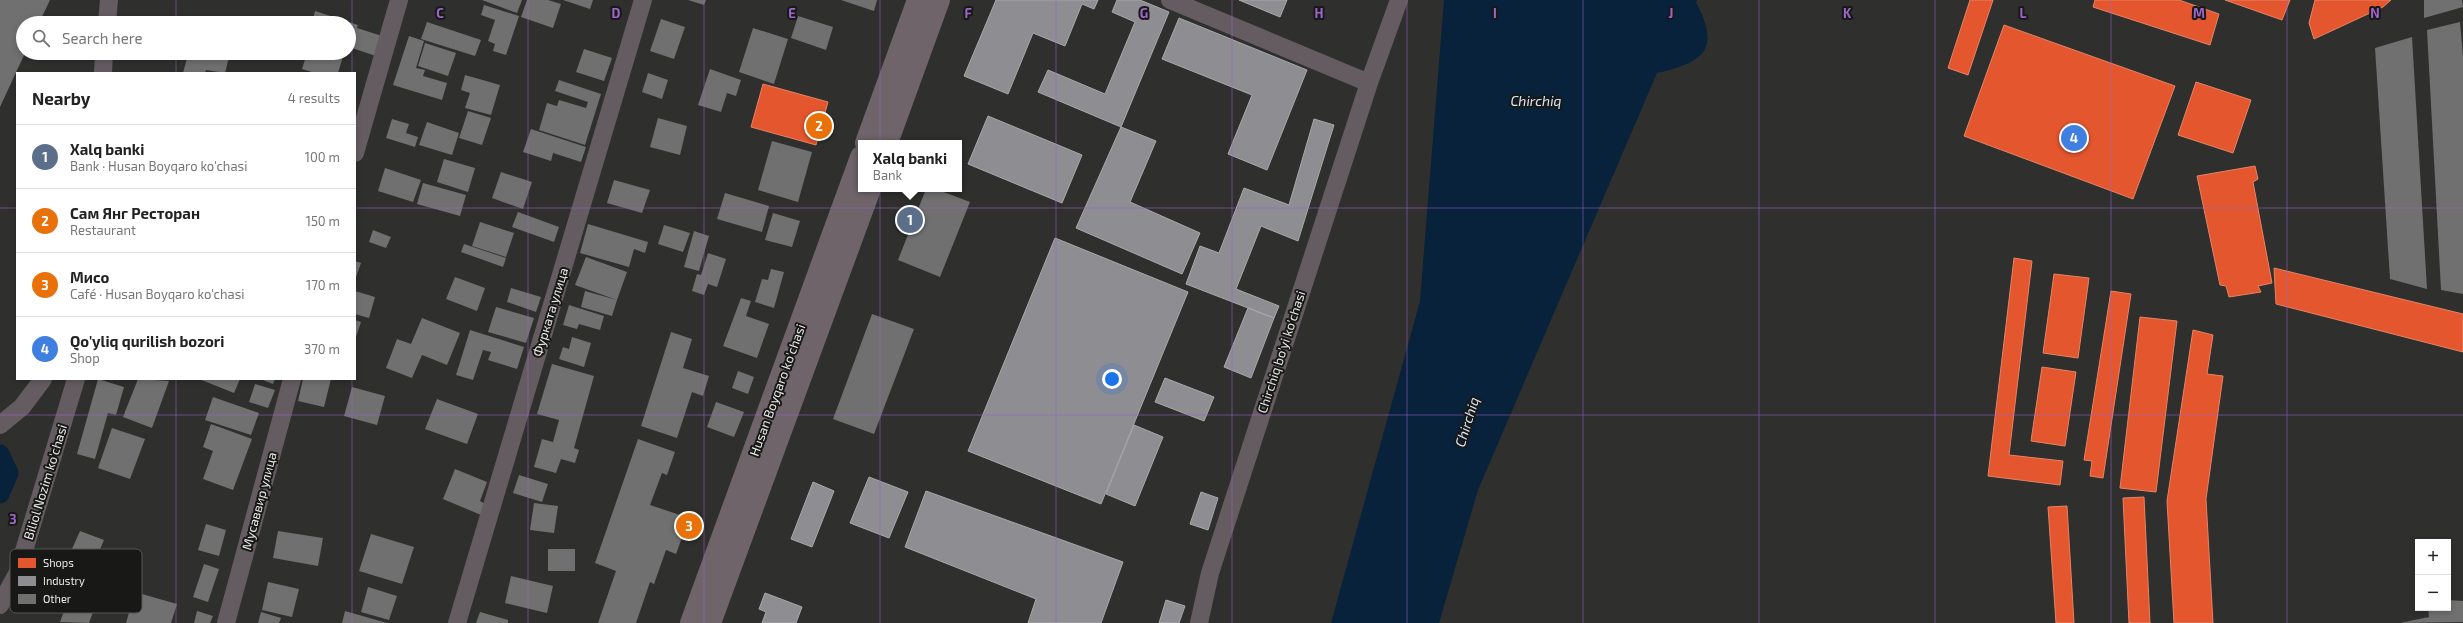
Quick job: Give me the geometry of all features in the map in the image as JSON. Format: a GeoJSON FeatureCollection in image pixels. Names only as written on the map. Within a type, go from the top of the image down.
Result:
{"type":"FeatureCollection","features":[{"type":"Feature","properties":{"kind":"main road"},"geometry":{"type":"LineString","coordinates":[[867,140],[918,0]]}},
{"type":"Feature","properties":{"kind":"main road"},"geometry":{"type":"LineString","coordinates":[[887,140],[939,0]]}},
{"type":"Feature","properties":{"kind":"main road","name":"Husan Boyqaro ko'chasi"},"geometry":{"type":"LineString","coordinates":[[692,623],[858,165]]}},
{"type":"Feature","properties":{"kind":"main road","name":"Husan Boyqaro ko'chasi"},"geometry":{"type":"LineString","coordinates":[[710,623],[869,192]]}},
{"type":"Feature","properties":{"kind":"street"},"geometry":{"type":"LineString","coordinates":[[108,16],[109,0]]}},
{"type":"Feature","properties":{"kind":"street"},"geometry":{"type":"LineString","coordinates":[[356,150],[399,0]]}},
{"type":"Feature","properties":{"kind":"street","name":"Фурката улица"},"geometry":{"type":"LineString","coordinates":[[457,623],[643,0]]}},
{"type":"Feature","properties":{"kind":"street"},"geometry":{"type":"LineString","coordinates":[[1170,0],[1369,83]]}},
{"type":"Feature","properties":{"kind":"street","name":"Chirchiq bo'yi ko'chasi"},"geometry":{"type":"LineString","coordinates":[[1199,623],[1210,573],[1369,83],[1399,0]]}},
{"type":"Feature","properties":{"kind":"street"},"geometry":{"type":"LineString","coordinates":[[103,72],[104,60]]}},
{"type":"Feature","properties":{"kind":"street"},"geometry":{"type":"LineString","coordinates":[[0,425],[22,407],[42,380]]}},
{"type":"Feature","properties":{"kind":"street","name":"Biliol Nozim ko'chasi"},"geometry":{"type":"LineString","coordinates":[[25,549],[76,380]]}},
{"type":"Feature","properties":{"kind":"street","name":"Мусаввир улица"},"geometry":{"type":"LineString","coordinates":[[226,623],[292,380]]}},
{"type":"Feature","properties":{"kind":"street","name":"Biliol Nozim ko'chasi"},"geometry":{"type":"LineString","coordinates":[[0,605],[10,587]]}},
{"type":"Feature","properties":{"kind":"water","name":"Chirchiq"},"geometry":{"type":"Polygon","coordinates":[[[1444,0],[1697,0],[1696,2],[1707,32],[1707,43],[1704,51],[1697,58],[1673,69],[1657,73],[1478,490],[1439,623],[1331,623],[1420,301],[1444,0]]]}},
{"type":"Feature","properties":{"kind":"building: Shops"},"geometry":{"type":"Polygon","coordinates":[[[1970,0],[1993,0],[1968,75],[1948,68],[1970,0]]]}},
{"type":"Feature","properties":{"kind":"building: Shops"},"geometry":{"type":"Polygon","coordinates":[[[2095,0],[2179,0],[2219,14],[2210,45],[2093,7],[2095,0]]]}},
{"type":"Feature","properties":{"kind":"building: Shops"},"geometry":{"type":"Polygon","coordinates":[[[2225,0],[2290,0],[2282,20],[2225,0]]]}},
{"type":"Feature","properties":{"kind":"building: Shops"},"geometry":{"type":"Polygon","coordinates":[[[2315,0],[2391,0],[2383,7],[2314,39],[2309,23],[2315,0]]]}},
{"type":"Feature","properties":{"kind":"building: Shops"},"geometry":{"type":"Polygon","coordinates":[[[2004,25],[2175,86],[2133,199],[1964,136],[2004,25]]]}},
{"type":"Feature","properties":{"kind":"building: Shops"},"geometry":{"type":"Polygon","coordinates":[[[2196,82],[2251,100],[2233,153],[2178,135],[2196,82]]]}},
{"type":"Feature","properties":{"kind":"building: Shops"},"geometry":{"type":"Polygon","coordinates":[[[763,84],[828,102],[816,145],[751,127],[763,84]]]}},
{"type":"Feature","properties":{"kind":"building: Shops"},"geometry":{"type":"Polygon","coordinates":[[[2255,166],[2258,179],[2253,182],[2272,283],[2258,286],[2261,292],[2229,297],[2226,286],[2220,285],[2197,176],[2255,166]]]}},
{"type":"Feature","properties":{"kind":"building: Shops"},"geometry":{"type":"Polygon","coordinates":[[[2014,258],[2032,261],[2009,455],[2063,461],[2060,485],[1988,476],[2014,258]]]}},
{"type":"Feature","properties":{"kind":"building: Shops"},"geometry":{"type":"Polygon","coordinates":[[[2274,268],[2463,314],[2463,352],[2276,304],[2274,268]]]}},
{"type":"Feature","properties":{"kind":"building: Shops"},"geometry":{"type":"Polygon","coordinates":[[[2054,274],[2089,278],[2078,358],[2043,353],[2054,274]]]}},
{"type":"Feature","properties":{"kind":"building: Shops"},"geometry":{"type":"Polygon","coordinates":[[[2111,291],[2131,294],[2103,478],[2090,476],[2092,461],[2084,460],[2111,291]]]}},
{"type":"Feature","properties":{"kind":"building: Shops"},"geometry":{"type":"Polygon","coordinates":[[[2140,317],[2177,321],[2156,492],[2120,488],[2140,317]]]}},
{"type":"Feature","properties":{"kind":"building: Shops"},"geometry":{"type":"Polygon","coordinates":[[[2193,330],[2213,335],[2207,374],[2223,376],[2206,499],[2213,623],[2174,623],[2167,501],[2193,330]]]}},
{"type":"Feature","properties":{"kind":"building: Shops"},"geometry":{"type":"Polygon","coordinates":[[[2042,367],[2076,372],[2065,446],[2031,441],[2042,367]]]}},
{"type":"Feature","properties":{"kind":"building: Shops"},"geometry":{"type":"Polygon","coordinates":[[[2144,497],[2150,623],[2129,623],[2123,498],[2144,497]]]}},
{"type":"Feature","properties":{"kind":"building: Shops"},"geometry":{"type":"Polygon","coordinates":[[[2067,506],[2074,623],[2056,623],[2048,507],[2067,506]]]}},
{"type":"Feature","properties":{"kind":"building: Industry"},"geometry":{"type":"Polygon","coordinates":[[[996,0],[1098,0],[1094,9],[1082,4],[1065,46],[1033,33],[1008,94],[964,76],[996,0]]]}},
{"type":"Feature","properties":{"kind":"building: Industry"},"geometry":{"type":"Polygon","coordinates":[[[1117,0],[1140,0],[1169,12],[1121,127],[1038,92],[1048,70],[1105,94],[1135,22],[1112,12],[1117,0]]]}},
{"type":"Feature","properties":{"kind":"building: Industry"},"geometry":{"type":"Polygon","coordinates":[[[1239,0],[1287,0],[1280,17],[1239,0]]]}},
{"type":"Feature","properties":{"kind":"building: Industry"},"geometry":{"type":"Polygon","coordinates":[[[1179,18],[1307,70],[1267,170],[1228,154],[1252,95],[1162,59],[1179,18]]]}},
{"type":"Feature","properties":{"kind":"building: Industry"},"geometry":{"type":"Polygon","coordinates":[[[988,116],[1082,155],[1062,203],[968,164],[988,116]]]}},
{"type":"Feature","properties":{"kind":"building: Industry"},"geometry":{"type":"Polygon","coordinates":[[[1314,119],[1334,125],[1298,241],[1261,226],[1236,289],[1279,306],[1274,318],[1186,284],[1200,246],[1219,253],[1244,188],[1289,205],[1314,119]]]}},
{"type":"Feature","properties":{"kind":"building: Industry"},"geometry":{"type":"Polygon","coordinates":[[[1121,127],[1156,141],[1130,202],[1200,233],[1182,274],[1076,228],[1121,127]]]}},
{"type":"Feature","properties":{"kind":"building: Industry"},"geometry":{"type":"Polygon","coordinates":[[[1055,238],[1188,292],[1101,504],[968,451],[1055,238]]]}},
{"type":"Feature","properties":{"kind":"building: Industry"},"geometry":{"type":"Polygon","coordinates":[[[1248,308],[1274,318],[1251,378],[1224,367],[1248,308]]]}},
{"type":"Feature","properties":{"kind":"building: Industry"},"geometry":{"type":"Polygon","coordinates":[[[1165,378],[1214,397],[1204,421],[1155,402],[1165,378]]]}},
{"type":"Feature","properties":{"kind":"building: Industry"},"geometry":{"type":"Polygon","coordinates":[[[1134,425],[1163,437],[1135,506],[1106,494],[1134,425]]]}},
{"type":"Feature","properties":{"kind":"building: Industry"},"geometry":{"type":"Polygon","coordinates":[[[869,477],[908,492],[889,538],[850,523],[869,477]]]}},
{"type":"Feature","properties":{"kind":"building: Industry"},"geometry":{"type":"Polygon","coordinates":[[[813,482],[834,491],[812,547],[791,539],[813,482]]]}},
{"type":"Feature","properties":{"kind":"building: Industry"},"geometry":{"type":"Polygon","coordinates":[[[926,491],[1123,562],[1101,623],[1028,623],[1036,599],[905,547],[926,491]]]}},
{"type":"Feature","properties":{"kind":"building: Industry"},"geometry":{"type":"Polygon","coordinates":[[[1201,492],[1218,498],[1208,530],[1190,524],[1201,492]]]}},
{"type":"Feature","properties":{"kind":"building: Industry"},"geometry":{"type":"Polygon","coordinates":[[[765,593],[802,607],[796,623],[762,623],[766,612],[759,609],[765,593]]]}},
{"type":"Feature","properties":{"kind":"building: Industry"},"geometry":{"type":"Polygon","coordinates":[[[1166,600],[1185,606],[1179,623],[1159,623],[1166,600]]]}},
{"type":"Feature","properties":{"kind":"building: Other"},"geometry":{"type":"Polygon","coordinates":[[[0,0],[50,0],[42,16],[16,16],[16,60],[22,60],[0,107],[0,0]]]}},
{"type":"Feature","properties":{"kind":"building: Other"},"geometry":{"type":"Polygon","coordinates":[[[482,0],[522,0],[517,13],[482,0]]]}},
{"type":"Feature","properties":{"kind":"building: Other"},"geometry":{"type":"Polygon","coordinates":[[[527,0],[548,0],[561,4],[553,28],[521,17],[527,0]]]}},
{"type":"Feature","properties":{"kind":"building: Other"},"geometry":{"type":"Polygon","coordinates":[[[563,0],[593,0],[590,9],[563,0]]]}},
{"type":"Feature","properties":{"kind":"building: Other"},"geometry":{"type":"Polygon","coordinates":[[[688,0],[706,0],[704,5],[688,0]]]}},
{"type":"Feature","properties":{"kind":"building: Other"},"geometry":{"type":"Polygon","coordinates":[[[841,0],[877,0],[874,11],[841,0]]]}},
{"type":"Feature","properties":{"kind":"building: Other"},"geometry":{"type":"Polygon","coordinates":[[[2424,0],[2462,0],[2463,7],[2424,18],[2424,0]]]}},
{"type":"Feature","properties":{"kind":"building: Other"},"geometry":{"type":"Polygon","coordinates":[[[484,5],[519,16],[506,55],[493,51],[495,44],[488,41],[495,20],[481,15],[484,5]]]}},
{"type":"Feature","properties":{"kind":"building: Other"},"geometry":{"type":"Polygon","coordinates":[[[315,11],[330,16],[314,16],[315,11]]]}},
{"type":"Feature","properties":{"kind":"building: Other"},"geometry":{"type":"Polygon","coordinates":[[[798,16],[833,27],[826,50],[791,38],[798,16]]]}},
{"type":"Feature","properties":{"kind":"building: Other"},"geometry":{"type":"Polygon","coordinates":[[[661,19],[685,27],[674,59],[650,51],[661,19]]]}},
{"type":"Feature","properties":{"kind":"building: Other"},"geometry":{"type":"Polygon","coordinates":[[[427,22],[481,40],[475,56],[421,39],[427,22]]]}},
{"type":"Feature","properties":{"kind":"building: Other"},"geometry":{"type":"Polygon","coordinates":[[[2460,22],[2463,57],[2463,294],[2441,290],[2427,30],[2460,22]]]}},
{"type":"Feature","properties":{"kind":"building: Other"},"geometry":{"type":"Polygon","coordinates":[[[356,24],[358,25],[357,28],[382,36],[376,56],[356,49],[356,24]]]}},
{"type":"Feature","properties":{"kind":"building: Other"},"geometry":{"type":"Polygon","coordinates":[[[753,28],[788,39],[774,84],[739,72],[753,28]]]}},
{"type":"Feature","properties":{"kind":"building: Other"},"geometry":{"type":"Polygon","coordinates":[[[409,36],[424,41],[416,68],[425,70],[423,76],[447,83],[442,100],[393,85],[409,36]]]}},
{"type":"Feature","properties":{"kind":"building: Other"},"geometry":{"type":"Polygon","coordinates":[[[2412,37],[2427,289],[2390,279],[2375,48],[2412,37]]]}},
{"type":"Feature","properties":{"kind":"building: Other"},"geometry":{"type":"Polygon","coordinates":[[[425,43],[456,53],[448,76],[418,66],[425,43]]]}},
{"type":"Feature","properties":{"kind":"building: Other"},"geometry":{"type":"Polygon","coordinates":[[[584,49],[612,58],[604,81],[576,72],[584,49]]]}},
{"type":"Feature","properties":{"kind":"building: Other"},"geometry":{"type":"Polygon","coordinates":[[[186,60],[228,60],[225,72],[206,70],[205,72],[183,72],[186,60]]]}},
{"type":"Feature","properties":{"kind":"building: Other"},"geometry":{"type":"Polygon","coordinates":[[[305,60],[342,60],[338,72],[312,72],[302,69],[305,60]]]}},
{"type":"Feature","properties":{"kind":"building: Other"},"geometry":{"type":"Polygon","coordinates":[[[710,69],[741,80],[736,96],[727,93],[721,112],[698,105],[710,69]]]}},
{"type":"Feature","properties":{"kind":"building: Other"},"geometry":{"type":"Polygon","coordinates":[[[648,73],[668,80],[662,99],[642,92],[648,73]]]}},
{"type":"Feature","properties":{"kind":"building: Other"},"geometry":{"type":"Polygon","coordinates":[[[465,75],[500,85],[491,115],[465,108],[470,93],[461,90],[465,75]]]}},
{"type":"Feature","properties":{"kind":"building: Other"},"geometry":{"type":"Polygon","coordinates":[[[559,80],[601,94],[585,145],[539,130],[547,103],[557,106],[559,100],[586,108],[588,102],[555,91],[559,80]]]}},
{"type":"Feature","properties":{"kind":"building: Other"},"geometry":{"type":"Polygon","coordinates":[[[468,111],[491,118],[482,145],[459,138],[468,111]]]}},
{"type":"Feature","properties":{"kind":"building: Other"},"geometry":{"type":"Polygon","coordinates":[[[658,118],[687,126],[680,155],[650,147],[658,118]]]}},
{"type":"Feature","properties":{"kind":"building: Other"},"geometry":{"type":"Polygon","coordinates":[[[392,119],[409,124],[406,133],[418,137],[415,147],[386,138],[392,119]]]}},
{"type":"Feature","properties":{"kind":"building: Other"},"geometry":{"type":"Polygon","coordinates":[[[427,122],[459,133],[452,155],[419,145],[427,122]]]}},
{"type":"Feature","properties":{"kind":"building: Other"},"geometry":{"type":"Polygon","coordinates":[[[531,129],[586,147],[581,162],[553,153],[551,161],[523,152],[531,129]]]}},
{"type":"Feature","properties":{"kind":"building: Other"},"geometry":{"type":"Polygon","coordinates":[[[772,141],[812,152],[798,202],[758,190],[772,141]]]}},
{"type":"Feature","properties":{"kind":"building: Other"},"geometry":{"type":"Polygon","coordinates":[[[444,159],[475,168],[468,192],[437,182],[444,159]]]}},
{"type":"Feature","properties":{"kind":"building: Other"},"geometry":{"type":"Polygon","coordinates":[[[385,168],[421,180],[413,202],[378,191],[385,168]]]}},
{"type":"Feature","properties":{"kind":"building: Other"},"geometry":{"type":"Polygon","coordinates":[[[501,172],[532,182],[523,209],[492,198],[501,172]]]}},
{"type":"Feature","properties":{"kind":"building: Other"},"geometry":{"type":"Polygon","coordinates":[[[614,180],[650,190],[642,213],[607,203],[614,180]]]}},
{"type":"Feature","properties":{"kind":"building: Other"},"geometry":{"type":"Polygon","coordinates":[[[423,183],[466,195],[460,216],[417,204],[423,183]]]}},
{"type":"Feature","properties":{"kind":"building: Other"},"geometry":{"type":"Polygon","coordinates":[[[925,192],[944,192],[970,202],[940,277],[898,260],[925,192]]]}},
{"type":"Feature","properties":{"kind":"building: Other"},"geometry":{"type":"Polygon","coordinates":[[[725,193],[769,206],[762,232],[717,219],[725,193]]]}},
{"type":"Feature","properties":{"kind":"building: Other"},"geometry":{"type":"Polygon","coordinates":[[[518,212],[559,227],[554,242],[512,227],[518,212]]]}},
{"type":"Feature","properties":{"kind":"building: Other"},"geometry":{"type":"Polygon","coordinates":[[[773,213],[800,221],[792,247],[765,240],[773,213]]]}},
{"type":"Feature","properties":{"kind":"building: Other"},"geometry":{"type":"Polygon","coordinates":[[[480,222],[514,233],[506,257],[472,246],[480,222]]]}},
{"type":"Feature","properties":{"kind":"building: Other"},"geometry":{"type":"Polygon","coordinates":[[[588,224],[648,242],[645,253],[634,249],[629,267],[580,253],[588,224]]]}},
{"type":"Feature","properties":{"kind":"building: Other"},"geometry":{"type":"Polygon","coordinates":[[[664,225],[690,233],[683,252],[658,244],[664,225]]]}},
{"type":"Feature","properties":{"kind":"building: Other"},"geometry":{"type":"Polygon","coordinates":[[[373,230],[391,237],[386,248],[369,242],[373,230]]]}},
{"type":"Feature","properties":{"kind":"building: Other"},"geometry":{"type":"Polygon","coordinates":[[[694,231],[709,236],[699,271],[684,267],[694,231]]]}},
{"type":"Feature","properties":{"kind":"building: Other"},"geometry":{"type":"Polygon","coordinates":[[[464,244],[506,258],[503,267],[461,252],[464,244]]]}},
{"type":"Feature","properties":{"kind":"building: Other"},"geometry":{"type":"Polygon","coordinates":[[[708,253],[726,259],[717,287],[708,284],[704,295],[692,291],[697,274],[701,275],[708,253]]]}},
{"type":"Feature","properties":{"kind":"building: Other"},"geometry":{"type":"Polygon","coordinates":[[[586,257],[627,272],[617,300],[575,285],[586,257]]]}},
{"type":"Feature","properties":{"kind":"building: Other"},"geometry":{"type":"Polygon","coordinates":[[[356,261],[361,263],[356,277],[356,261]]]}},
{"type":"Feature","properties":{"kind":"building: Other"},"geometry":{"type":"Polygon","coordinates":[[[771,269],[784,272],[774,308],[755,302],[762,279],[768,280],[771,269]]]}},
{"type":"Feature","properties":{"kind":"building: Other"},"geometry":{"type":"Polygon","coordinates":[[[455,277],[485,288],[477,311],[446,299],[455,277]]]}},
{"type":"Feature","properties":{"kind":"building: Other"},"geometry":{"type":"Polygon","coordinates":[[[511,288],[541,297],[536,312],[507,302],[511,288]]]}},
{"type":"Feature","properties":{"kind":"building: Other"},"geometry":{"type":"Polygon","coordinates":[[[356,291],[375,297],[369,318],[356,314],[356,291]]]}},
{"type":"Feature","properties":{"kind":"building: Other"},"geometry":{"type":"Polygon","coordinates":[[[585,291],[617,300],[612,316],[581,307],[585,291]]]}},
{"type":"Feature","properties":{"kind":"building: Other"},"geometry":{"type":"Polygon","coordinates":[[[741,298],[751,301],[746,316],[769,324],[757,358],[723,346],[741,298]]]}},
{"type":"Feature","properties":{"kind":"building: Other"},"geometry":{"type":"Polygon","coordinates":[[[569,305],[604,316],[600,330],[579,324],[577,329],[563,325],[569,305]]]}},
{"type":"Feature","properties":{"kind":"building: Other"},"geometry":{"type":"Polygon","coordinates":[[[496,307],[534,318],[526,343],[488,332],[496,307]]]}},
{"type":"Feature","properties":{"kind":"building: Other"},"geometry":{"type":"Polygon","coordinates":[[[872,314],[914,329],[874,434],[833,419],[872,314]]]}},
{"type":"Feature","properties":{"kind":"building: Other"},"geometry":{"type":"Polygon","coordinates":[[[422,318],[460,333],[447,365],[422,355],[412,378],[386,368],[397,339],[411,344],[422,318]]]}},
{"type":"Feature","properties":{"kind":"building: Other"},"geometry":{"type":"Polygon","coordinates":[[[356,320],[361,322],[356,337],[356,320]]]}},
{"type":"Feature","properties":{"kind":"building: Other"},"geometry":{"type":"Polygon","coordinates":[[[470,330],[524,347],[517,369],[488,360],[491,352],[483,350],[473,380],[456,375],[470,330]]]}},
{"type":"Feature","properties":{"kind":"building: Other"},"geometry":{"type":"Polygon","coordinates":[[[671,332],[692,339],[683,368],[709,376],[703,396],[692,392],[677,438],[641,426],[671,332]]]}},
{"type":"Feature","properties":{"kind":"building: Other"},"geometry":{"type":"Polygon","coordinates":[[[572,337],[591,343],[584,367],[559,359],[563,347],[569,349],[572,337]]]}},
{"type":"Feature","properties":{"kind":"building: Other"},"geometry":{"type":"Polygon","coordinates":[[[552,364],[594,376],[574,448],[579,450],[575,463],[561,459],[556,473],[534,467],[542,439],[553,442],[559,420],[537,414],[552,364]]]}},
{"type":"Feature","properties":{"kind":"building: Other"},"geometry":{"type":"Polygon","coordinates":[[[738,371],[754,377],[748,394],[732,388],[738,371]]]}},
{"type":"Feature","properties":{"kind":"building: Other"},"geometry":{"type":"Polygon","coordinates":[[[98,380],[124,387],[116,415],[108,413],[95,459],[77,454],[98,380]]]}},
{"type":"Feature","properties":{"kind":"building: Other"},"geometry":{"type":"Polygon","coordinates":[[[138,380],[169,381],[152,428],[123,417],[138,380]]]}},
{"type":"Feature","properties":{"kind":"building: Other"},"geometry":{"type":"Polygon","coordinates":[[[202,380],[240,380],[234,393],[202,380]]]}},
{"type":"Feature","properties":{"kind":"building: Other"},"geometry":{"type":"Polygon","coordinates":[[[263,380],[275,380],[273,384],[263,380]]]}},
{"type":"Feature","properties":{"kind":"building: Other"},"geometry":{"type":"Polygon","coordinates":[[[303,380],[331,380],[324,407],[298,401],[303,380]]]}},
{"type":"Feature","properties":{"kind":"building: Other"},"geometry":{"type":"Polygon","coordinates":[[[255,384],[275,390],[268,408],[249,402],[255,384]]]}},
{"type":"Feature","properties":{"kind":"building: Other"},"geometry":{"type":"Polygon","coordinates":[[[352,387],[385,396],[377,425],[344,416],[352,387]]]}},
{"type":"Feature","properties":{"kind":"building: Other"},"geometry":{"type":"Polygon","coordinates":[[[213,397],[259,413],[251,435],[205,420],[213,397]]]}},
{"type":"Feature","properties":{"kind":"building: Other"},"geometry":{"type":"Polygon","coordinates":[[[437,399],[478,414],[467,444],[425,429],[437,399]]]}},
{"type":"Feature","properties":{"kind":"building: Other"},"geometry":{"type":"Polygon","coordinates":[[[716,402],[744,412],[734,437],[707,427],[716,402]]]}},
{"type":"Feature","properties":{"kind":"building: Other"},"geometry":{"type":"Polygon","coordinates":[[[211,424],[252,439],[233,490],[203,479],[213,451],[203,447],[211,424]]]}},
{"type":"Feature","properties":{"kind":"building: Other"},"geometry":{"type":"Polygon","coordinates":[[[112,428],[145,439],[130,479],[98,468],[112,428]]]}},
{"type":"Feature","properties":{"kind":"building: Other"},"geometry":{"type":"Polygon","coordinates":[[[638,439],[675,452],[667,475],[662,473],[650,505],[689,518],[676,554],[666,550],[654,584],[650,582],[636,623],[598,623],[616,571],[595,563],[638,439]]]}},
{"type":"Feature","properties":{"kind":"building: Other"},"geometry":{"type":"Polygon","coordinates":[[[455,469],[487,482],[480,501],[485,504],[481,515],[443,499],[455,469]]]}},
{"type":"Feature","properties":{"kind":"building: Other"},"geometry":{"type":"Polygon","coordinates":[[[519,475],[548,484],[542,502],[513,493],[519,475]]]}},
{"type":"Feature","properties":{"kind":"building: Other"},"geometry":{"type":"Polygon","coordinates":[[[534,503],[558,506],[554,533],[530,530],[534,503]]]}},
{"type":"Feature","properties":{"kind":"building: Other"},"geometry":{"type":"Polygon","coordinates":[[[206,524],[226,530],[219,556],[198,550],[206,524]]]}},
{"type":"Feature","properties":{"kind":"building: Other"},"geometry":{"type":"Polygon","coordinates":[[[80,531],[104,540],[100,549],[72,549],[80,531]]]}},
{"type":"Feature","properties":{"kind":"building: Other"},"geometry":{"type":"Polygon","coordinates":[[[278,531],[323,538],[318,566],[273,558],[278,531]]]}},
{"type":"Feature","properties":{"kind":"building: Other"},"geometry":{"type":"Polygon","coordinates":[[[371,534],[414,547],[402,584],[359,571],[371,534]]]}},
{"type":"Feature","properties":{"kind":"building: Other"},"geometry":{"type":"Polygon","coordinates":[[[548,549],[575,549],[575,571],[548,571],[548,549]]]}},
{"type":"Feature","properties":{"kind":"building: Other"},"geometry":{"type":"Polygon","coordinates":[[[204,564],[219,569],[208,602],[193,597],[204,564]]]}},
{"type":"Feature","properties":{"kind":"building: Other"},"geometry":{"type":"Polygon","coordinates":[[[511,576],[553,586],[547,613],[505,603],[511,576]]]}},
{"type":"Feature","properties":{"kind":"building: Other"},"geometry":{"type":"Polygon","coordinates":[[[268,582],[299,589],[292,617],[262,610],[268,582]]]}},
{"type":"Feature","properties":{"kind":"building: Other"},"geometry":{"type":"Polygon","coordinates":[[[368,587],[397,596],[389,620],[361,612],[368,587]]]}},
{"type":"Feature","properties":{"kind":"building: Other"},"geometry":{"type":"Polygon","coordinates":[[[142,594],[177,604],[171,623],[126,623],[129,613],[142,613],[142,594]]]}},
{"type":"Feature","properties":{"kind":"building: Other"},"geometry":{"type":"Polygon","coordinates":[[[2451,600],[2463,601],[2463,622],[2400,623],[2429,617],[2428,611],[2451,611],[2451,600]]]}},
{"type":"Feature","properties":{"kind":"building: Other"},"geometry":{"type":"Polygon","coordinates":[[[197,611],[213,616],[210,623],[194,623],[197,611]]]}},
{"type":"Feature","properties":{"kind":"building: Other"},"geometry":{"type":"Polygon","coordinates":[[[345,611],[387,623],[342,623],[345,611]]]}},
{"type":"Feature","properties":{"kind":"building: Other"},"geometry":{"type":"Polygon","coordinates":[[[261,612],[281,618],[279,623],[258,623],[261,612]]]}},
{"type":"Feature","properties":{"kind":"building: Other"},"geometry":{"type":"Polygon","coordinates":[[[480,612],[508,620],[508,623],[476,623],[480,612]]]}},
{"type":"Feature","properties":{"kind":"building: Other"},"geometry":{"type":"Polygon","coordinates":[[[63,613],[93,613],[89,623],[60,622],[63,613]]]}},
{"type":"Feature","properties":{"kind":"waterway"},"geometry":{"type":"LineString","coordinates":[[0,454],[9,473],[0,494]]}},
{"type":"Feature","properties":{"kind":"place","name":"Сам Янг Ресторан"},"geometry":{"type":"Point","coordinates":[819,126]}},
{"type":"Feature","properties":{"kind":"place","name":"Qo'yliq qurilish bozori"},"geometry":{"type":"Point","coordinates":[2074,138]}},
{"type":"Feature","properties":{"kind":"place","name":"Xalq banki"},"geometry":{"type":"Point","coordinates":[910,220]}},
{"type":"Feature","properties":{"kind":"place","name":"Мисо"},"geometry":{"type":"Point","coordinates":[689,526]}}]}
